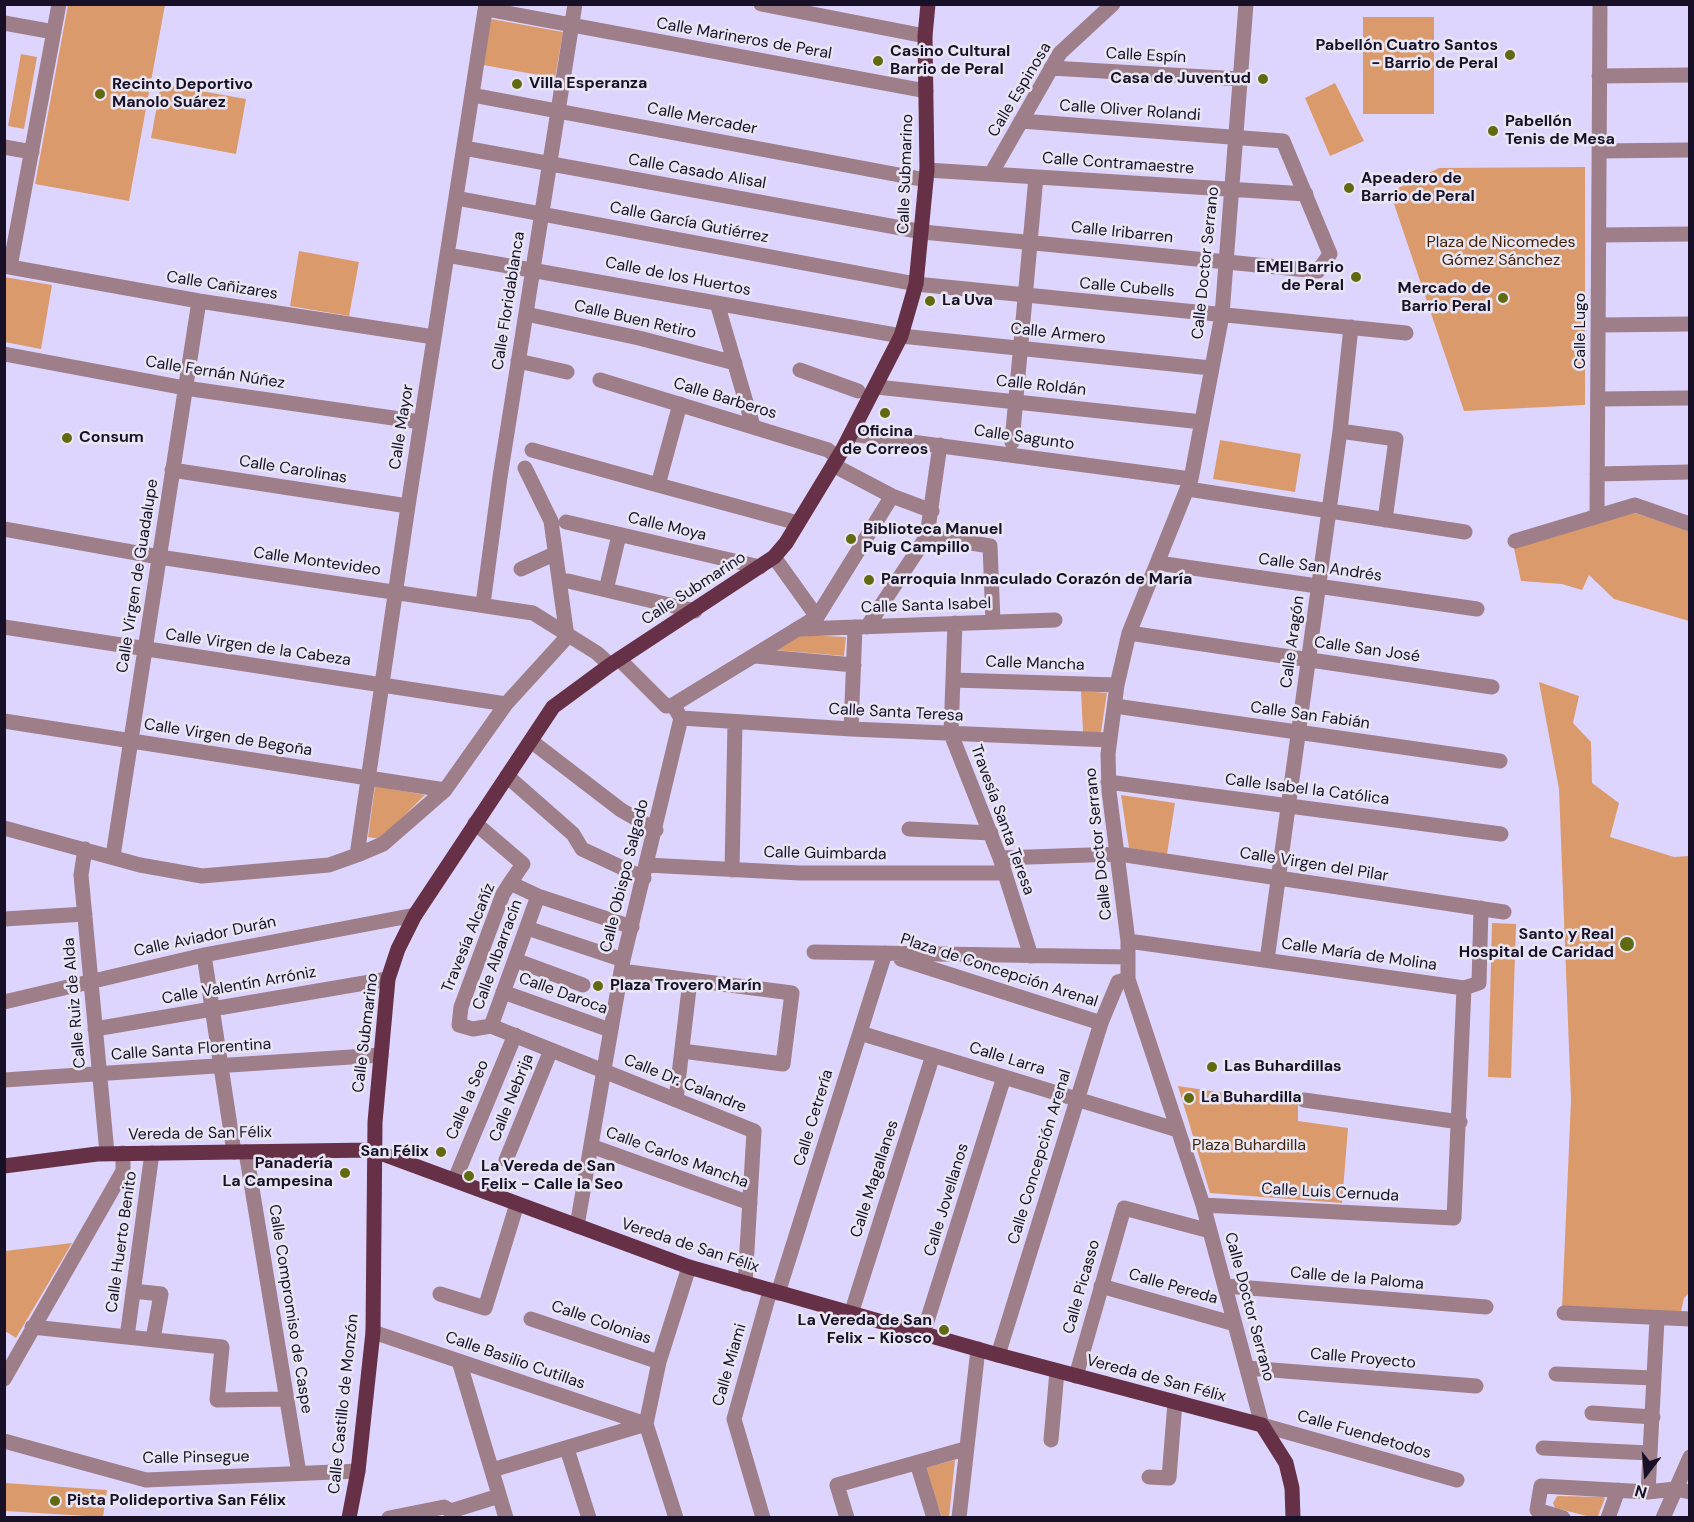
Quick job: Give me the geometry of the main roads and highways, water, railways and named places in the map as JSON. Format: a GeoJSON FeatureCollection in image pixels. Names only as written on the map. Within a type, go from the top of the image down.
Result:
{"type":"FeatureCollection","features":[{"type":"Feature","properties":{"kind":"main road","name":"Calle Submarino"},"geometry":{"type":"LineString","coordinates":[[372,1150],[388,979],[415,915],[556,704],[614,662],[695,611],[774,557],[836,461],[902,336],[916,284],[923,231],[927,175],[925,36],[928,4]]}},
{"type":"Feature","properties":{"kind":"main road","name":"Vereda de San Félix"},"geometry":{"type":"LineString","coordinates":[[5,1167],[107,1153],[372,1150],[689,1267],[998,1355],[1262,1425],[1286,1463],[1292,1488],[1293,1518]]}},
{"type":"Feature","properties":{"kind":"main road","name":"Calle Castillo de Monzón"},"geometry":{"type":"LineString","coordinates":[[349,1518],[358,1471],[373,1332],[372,1150]]}},
{"type":"Feature","properties":{"kind":"place","name":"Pabellón Cuatro Santos - Barrio de Peral"},"geometry":{"type":"Point","coordinates":[1510,55]}},
{"type":"Feature","properties":{"kind":"place","name":"Casino Cultural Barrio de Peral"},"geometry":{"type":"Point","coordinates":[878,61]}},
{"type":"Feature","properties":{"kind":"place","name":"Casa de Juventud"},"geometry":{"type":"Point","coordinates":[1263,79]}},
{"type":"Feature","properties":{"kind":"place","name":"Villa Esperanza"},"geometry":{"type":"Point","coordinates":[517,84]}},
{"type":"Feature","properties":{"kind":"place","name":"Recinto Deportivo Manolo Suárez"},"geometry":{"type":"Point","coordinates":[100,94]}},
{"type":"Feature","properties":{"kind":"place","name":"Pabellón Tenis de Mesa"},"geometry":{"type":"Point","coordinates":[1493,131]}},
{"type":"Feature","properties":{"kind":"place","name":"Apeadero de Barrio de Peral"},"geometry":{"type":"Point","coordinates":[1349,188]}},
{"type":"Feature","properties":{"kind":"place","name":"EMEI Barrio de Peral"},"geometry":{"type":"Point","coordinates":[1356,277]}},
{"type":"Feature","properties":{"kind":"place","name":"Mercado de Barrio Peral"},"geometry":{"type":"Point","coordinates":[1503,298]}},
{"type":"Feature","properties":{"kind":"place","name":"La Uva"},"geometry":{"type":"Point","coordinates":[930,301]}},
{"type":"Feature","properties":{"kind":"place","name":"Oficina de Correos"},"geometry":{"type":"Point","coordinates":[885,413]}},
{"type":"Feature","properties":{"kind":"place","name":"Consum"},"geometry":{"type":"Point","coordinates":[67,438]}},
{"type":"Feature","properties":{"kind":"place","name":"Biblioteca Manuel Puig Campillo"},"geometry":{"type":"Point","coordinates":[851,539]}},
{"type":"Feature","properties":{"kind":"place","name":"Parroquia Inmaculado Corazón de María"},"geometry":{"type":"Point","coordinates":[869,580]}},
{"type":"Feature","properties":{"kind":"place","name":"Santo y Real Hospital de Caridad"},"geometry":{"type":"Point","coordinates":[1627,944]}},
{"type":"Feature","properties":{"kind":"place","name":"Plaza Trovero Marín"},"geometry":{"type":"Point","coordinates":[598,986]}},
{"type":"Feature","properties":{"kind":"place","name":"Las Buhardillas"},"geometry":{"type":"Point","coordinates":[1212,1067]}},
{"type":"Feature","properties":{"kind":"place","name":"La Buhardilla"},"geometry":{"type":"Point","coordinates":[1189,1098]}},
{"type":"Feature","properties":{"kind":"place","name":"San Félix"},"geometry":{"type":"Point","coordinates":[441,1152]}},
{"type":"Feature","properties":{"kind":"place","name":"Panadería La Campesina"},"geometry":{"type":"Point","coordinates":[345,1173]}},
{"type":"Feature","properties":{"kind":"place","name":"La Vereda de San Felix - Calle la Seo"},"geometry":{"type":"Point","coordinates":[469,1176]}},
{"type":"Feature","properties":{"kind":"place","name":"La Vereda de San Felix - Kiosco"},"geometry":{"type":"Point","coordinates":[944,1330]}},
{"type":"Feature","properties":{"kind":"place","name":"Pista Polideportiva San Félix"},"geometry":{"type":"Point","coordinates":[55,1501]}},
{"type":"Feature","properties":{"kind":"park label","name":"Plaza de Nicomedes Gómez Sánchez"},"geometry":{"type":"Point","coordinates":[1501,252]}},
{"type":"Feature","properties":{"kind":"park label","name":"Plaza Buhardilla"},"geometry":{"type":"Point","coordinates":[1249,1146]}}]}
